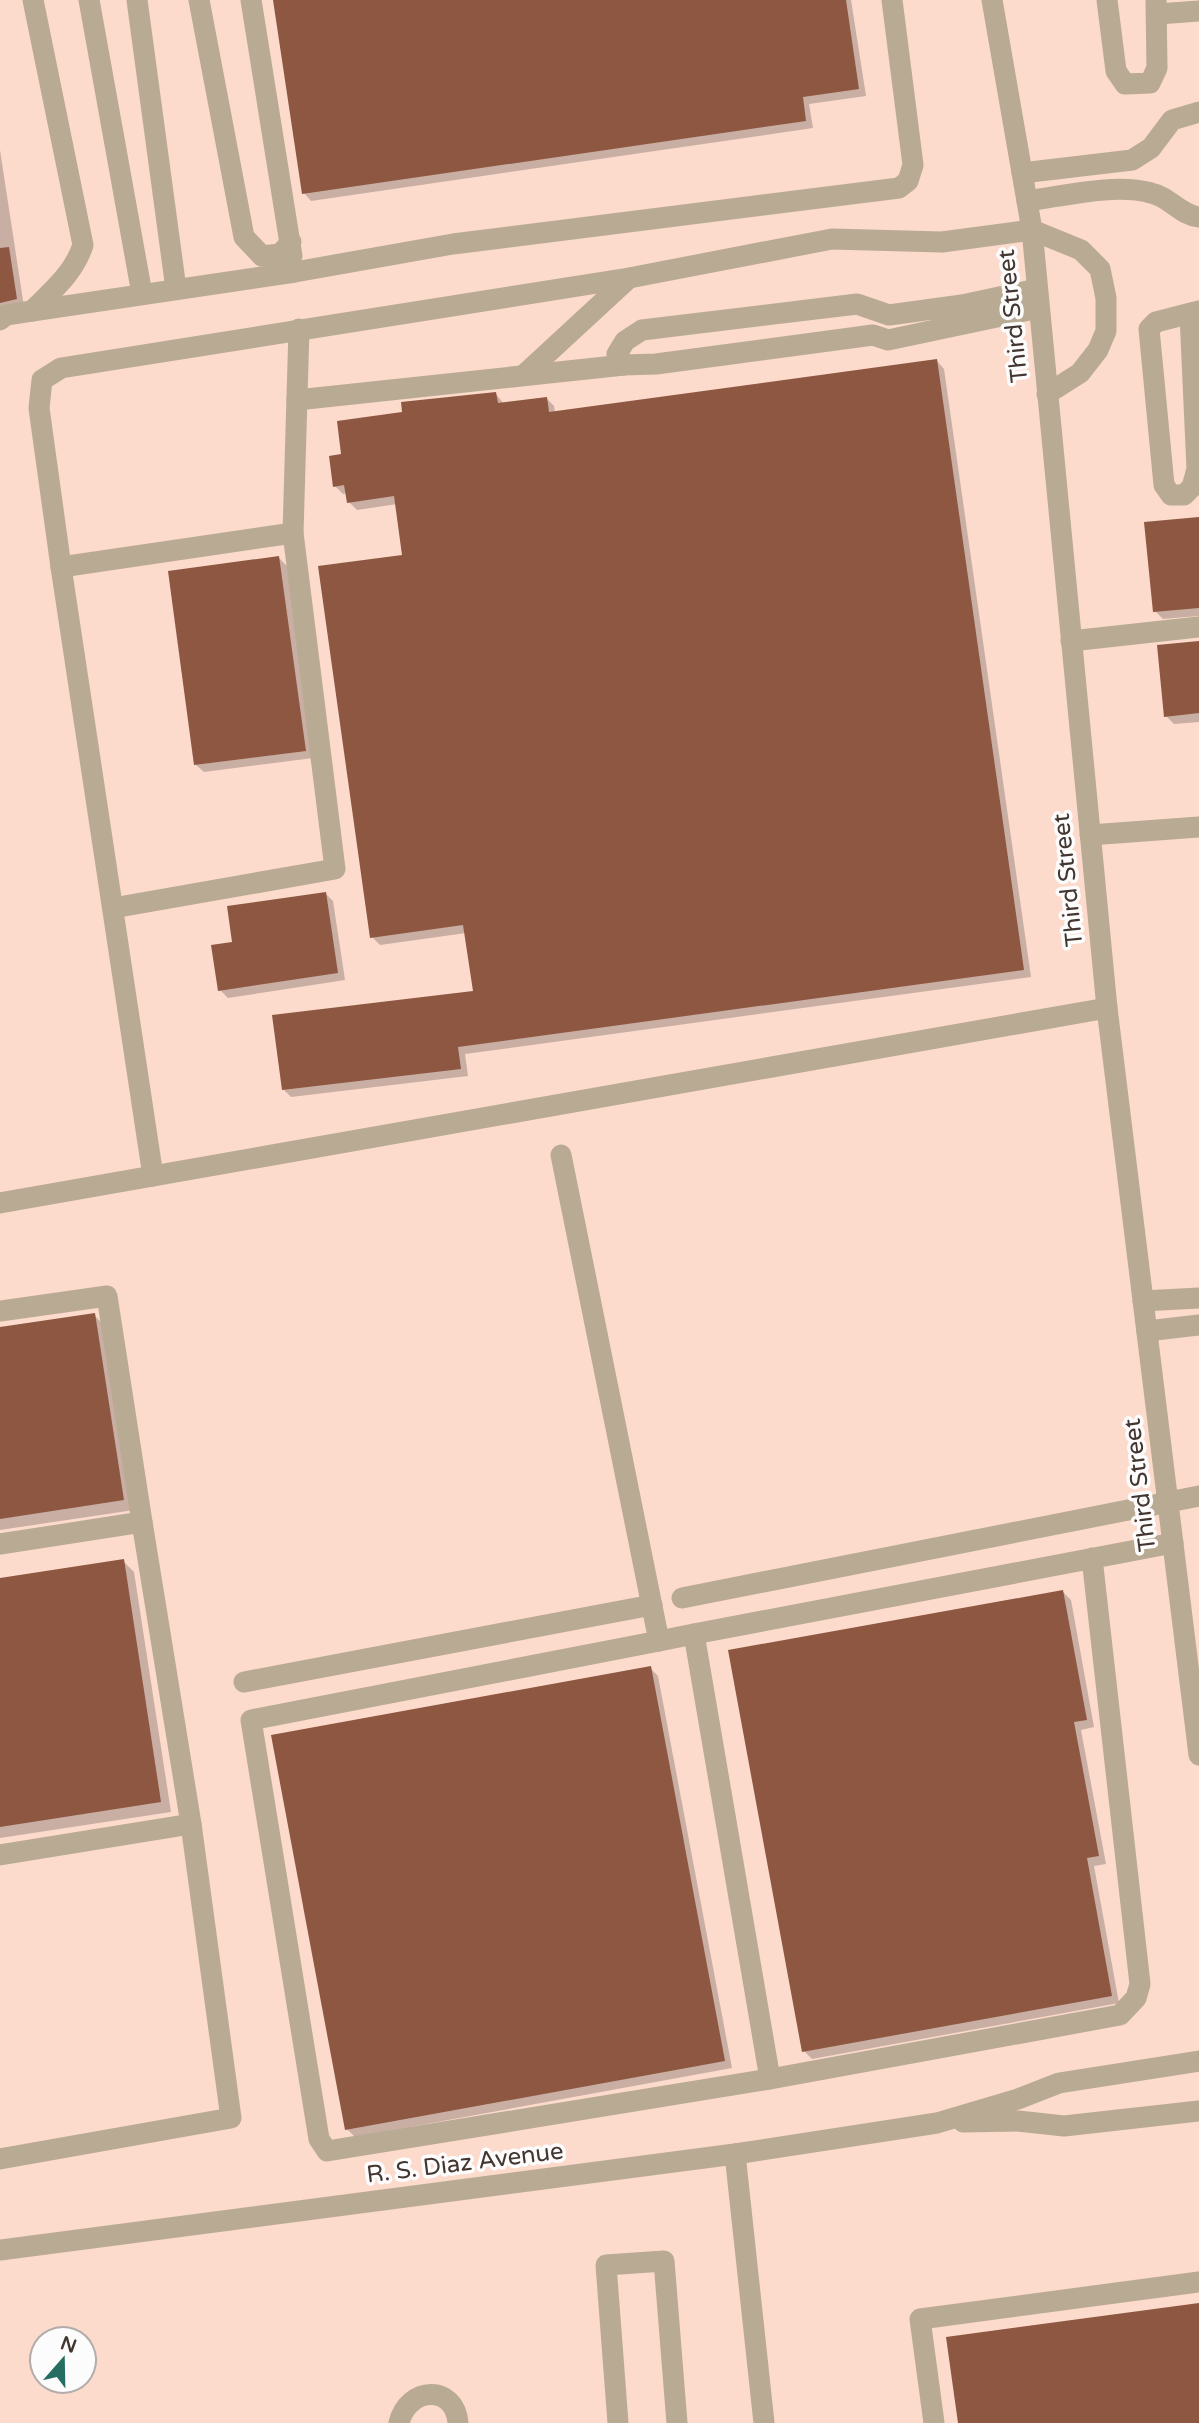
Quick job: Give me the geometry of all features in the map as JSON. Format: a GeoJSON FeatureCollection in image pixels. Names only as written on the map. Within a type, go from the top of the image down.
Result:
{"type":"FeatureCollection","features":[{"type":"Feature","properties":{"kind":"street"},"geometry":{"type":"LineString","coordinates":[[32,311],[66,277],[78,261],[83,245],[33,0]]}},
{"type":"Feature","properties":{"kind":"street"},"geometry":{"type":"LineString","coordinates":[[89,0],[142,294]]}},
{"type":"Feature","properties":{"kind":"street"},"geometry":{"type":"LineString","coordinates":[[137,0],[176,289]]}},
{"type":"Feature","properties":{"kind":"street"},"geometry":{"type":"LineString","coordinates":[[199,0],[244,237],[262,256],[280,254],[290,242]]}},
{"type":"Feature","properties":{"kind":"street"},"geometry":{"type":"LineString","coordinates":[[251,0],[295,272]]}},
{"type":"Feature","properties":{"kind":"street"},"geometry":{"type":"LineString","coordinates":[[0,320],[6,316],[32,311],[295,272],[453,244],[899,188],[908,181],[913,165],[892,0]]}},
{"type":"Feature","properties":{"kind":"street","name":"Third Street"},"geometry":{"type":"LineString","coordinates":[[992,0],[1031,230],[1107,1008],[1199,1755]]}},
{"type":"Feature","properties":{"kind":"street"},"geometry":{"type":"LineString","coordinates":[[1107,0],[1116,71],[1125,84],[1150,83],[1157,68],[1157,7],[1199,11]]}},
{"type":"Feature","properties":{"kind":"street"},"geometry":{"type":"LineString","coordinates":[[1022,173],[1132,160],[1151,148],[1172,120],[1199,112]]}},
{"type":"Feature","properties":{"kind":"street"},"geometry":{"type":"LineString","coordinates":[[1027,201],[1138,189],[1158,194],[1184,213],[1199,217]]}},
{"type":"Feature","properties":{"kind":"street"},"geometry":{"type":"LineString","coordinates":[[153,1176],[61,567],[39,408],[42,380],[61,368],[629,278],[832,239],[942,242],[1031,230],[1081,250],[1100,269],[1106,298],[1106,331],[1098,349],[1080,373],[1047,394]]}},
{"type":"Feature","properties":{"kind":"street"},"geometry":{"type":"LineString","coordinates":[[525,374],[629,278]]}},
{"type":"Feature","properties":{"kind":"street"},"geometry":{"type":"LineString","coordinates":[[624,365],[617,354],[625,341],[642,330],[857,304],[889,315],[962,305],[1038,299]]}},
{"type":"Feature","properties":{"kind":"street"},"geometry":{"type":"LineString","coordinates":[[297,400],[525,374],[656,364],[873,335],[888,340],[1038,299]]}},
{"type":"Feature","properties":{"kind":"street"},"geometry":{"type":"LineString","coordinates":[[1194,313],[1198,469],[1192,487],[1184,495],[1171,495],[1164,485],[1149,330],[1156,322],[1194,313]]}},
{"type":"Feature","properties":{"kind":"street"},"geometry":{"type":"LineString","coordinates":[[113,908],[335,869],[293,533],[299,329]]}},
{"type":"Feature","properties":{"kind":"street"},"geometry":{"type":"LineString","coordinates":[[61,567],[293,533]]}},
{"type":"Feature","properties":{"kind":"street"},"geometry":{"type":"LineString","coordinates":[[1071,641],[1199,627]]}},
{"type":"Feature","properties":{"kind":"street"},"geometry":{"type":"LineString","coordinates":[[1090,835],[1199,827]]}},
{"type":"Feature","properties":{"kind":"street"},"geometry":{"type":"LineString","coordinates":[[0,1203],[1107,1008]]}},
{"type":"Feature","properties":{"kind":"street"},"geometry":{"type":"LineString","coordinates":[[561,1155],[659,1641]]}},
{"type":"Feature","properties":{"kind":"street"},"geometry":{"type":"LineString","coordinates":[[0,1311],[107,1296],[191,1824],[232,2118],[0,2159]]}},
{"type":"Feature","properties":{"kind":"street"},"geometry":{"type":"LineString","coordinates":[[1143,1301],[1199,1298]]}},
{"type":"Feature","properties":{"kind":"street"},"geometry":{"type":"LineString","coordinates":[[1147,1331],[1199,1325]]}},
{"type":"Feature","properties":{"kind":"street"},"geometry":{"type":"LineString","coordinates":[[682,1598],[1199,1496]]}},
{"type":"Feature","properties":{"kind":"street"},"geometry":{"type":"LineString","coordinates":[[0,1544],[142,1522]]}},
{"type":"Feature","properties":{"kind":"street"},"geometry":{"type":"LineString","coordinates":[[1091,1558],[1140,1984],[1136,1998],[1121,2015],[770,2079],[327,2151],[319,2139],[251,1720],[694,1634],[1091,1558],[1173,1543]]}},
{"type":"Feature","properties":{"kind":"street"},"geometry":{"type":"LineString","coordinates":[[244,1682],[652,1605]]}},
{"type":"Feature","properties":{"kind":"street"},"geometry":{"type":"LineString","coordinates":[[694,1634],[770,2079]]}},
{"type":"Feature","properties":{"kind":"street"},"geometry":{"type":"LineString","coordinates":[[0,1855],[191,1824]]}},
{"type":"Feature","properties":{"kind":"street","name":"R. S. Diaz Avenue"},"geometry":{"type":"LineString","coordinates":[[937,2123],[1018,2099],[1059,2083],[1199,2061]]}},
{"type":"Feature","properties":{"kind":"street","name":"R. S. Diaz Avenue"},"geometry":{"type":"LineString","coordinates":[[0,2250],[735,2154],[937,2123],[1018,2121],[1064,2126],[1199,2111]]}},
{"type":"Feature","properties":{"kind":"street"},"geometry":{"type":"LineString","coordinates":[[735,2154],[764,2423]]}},
{"type":"Feature","properties":{"kind":"street"},"geometry":{"type":"LineString","coordinates":[[618,2423],[606,2265],[664,2261],[677,2423]]}},
{"type":"Feature","properties":{"kind":"street"},"geometry":{"type":"LineString","coordinates":[[934,2423],[920,2319],[1199,2282]]}},
{"type":"Feature","properties":{"kind":"street"},"geometry":{"type":"LineString","coordinates":[[399,2423],[407,2404],[419,2395],[436,2394],[449,2402],[457,2413],[458,2423]]}},
{"type":"Feature","properties":{"kind":"shaded area"},"geometry":{"type":"Polygon","coordinates":[[[0,0],[1199,0],[1199,2423],[0,2423],[0,0]]]}},
{"type":"Feature","properties":{"kind":"building"},"geometry":{"type":"Polygon","coordinates":[[[273,0],[846,0],[859,89],[803,97],[806,121],[302,194],[273,0]]]}},
{"type":"Feature","properties":{"kind":"building"},"geometry":{"type":"Polygon","coordinates":[[[9,247],[17,299],[0,303],[0,248],[9,247]]]}},
{"type":"Feature","properties":{"kind":"building"},"geometry":{"type":"Polygon","coordinates":[[[937,359],[1024,970],[458,1047],[461,1069],[282,1090],[272,1015],[473,991],[463,925],[370,938],[318,566],[402,555],[394,496],[347,503],[344,485],[333,487],[329,456],[341,454],[337,421],[402,412],[401,402],[496,392],[498,403],[547,397],[549,412],[937,359]]]}},
{"type":"Feature","properties":{"kind":"building"},"geometry":{"type":"Polygon","coordinates":[[[1199,517],[1199,608],[1153,612],[1144,522],[1199,517]]]}},
{"type":"Feature","properties":{"kind":"building"},"geometry":{"type":"Polygon","coordinates":[[[279,556],[306,751],[194,765],[168,571],[279,556]]]}},
{"type":"Feature","properties":{"kind":"building"},"geometry":{"type":"Polygon","coordinates":[[[1199,641],[1199,713],[1164,717],[1157,645],[1199,641]]]}},
{"type":"Feature","properties":{"kind":"building"},"geometry":{"type":"Polygon","coordinates":[[[326,892],[338,973],[218,991],[211,945],[232,942],[227,906],[326,892]]]}},
{"type":"Feature","properties":{"kind":"building"},"geometry":{"type":"Polygon","coordinates":[[[95,1313],[124,1500],[0,1519],[0,1327],[95,1313]]]}},
{"type":"Feature","properties":{"kind":"building"},"geometry":{"type":"Polygon","coordinates":[[[124,1559],[161,1802],[0,1827],[0,1578],[124,1559]]]}},
{"type":"Feature","properties":{"kind":"building"},"geometry":{"type":"Polygon","coordinates":[[[1063,1590],[1087,1720],[1074,1722],[1099,1856],[1087,1858],[1112,1996],[802,2052],[728,1650],[1063,1590]]]}},
{"type":"Feature","properties":{"kind":"building"},"geometry":{"type":"Polygon","coordinates":[[[651,1666],[725,2061],[345,2130],[271,1735],[651,1666]]]}},
{"type":"Feature","properties":{"kind":"building"},"geometry":{"type":"Polygon","coordinates":[[[1199,2303],[1199,2423],[958,2423],[946,2337],[1199,2303]]]}}]}
